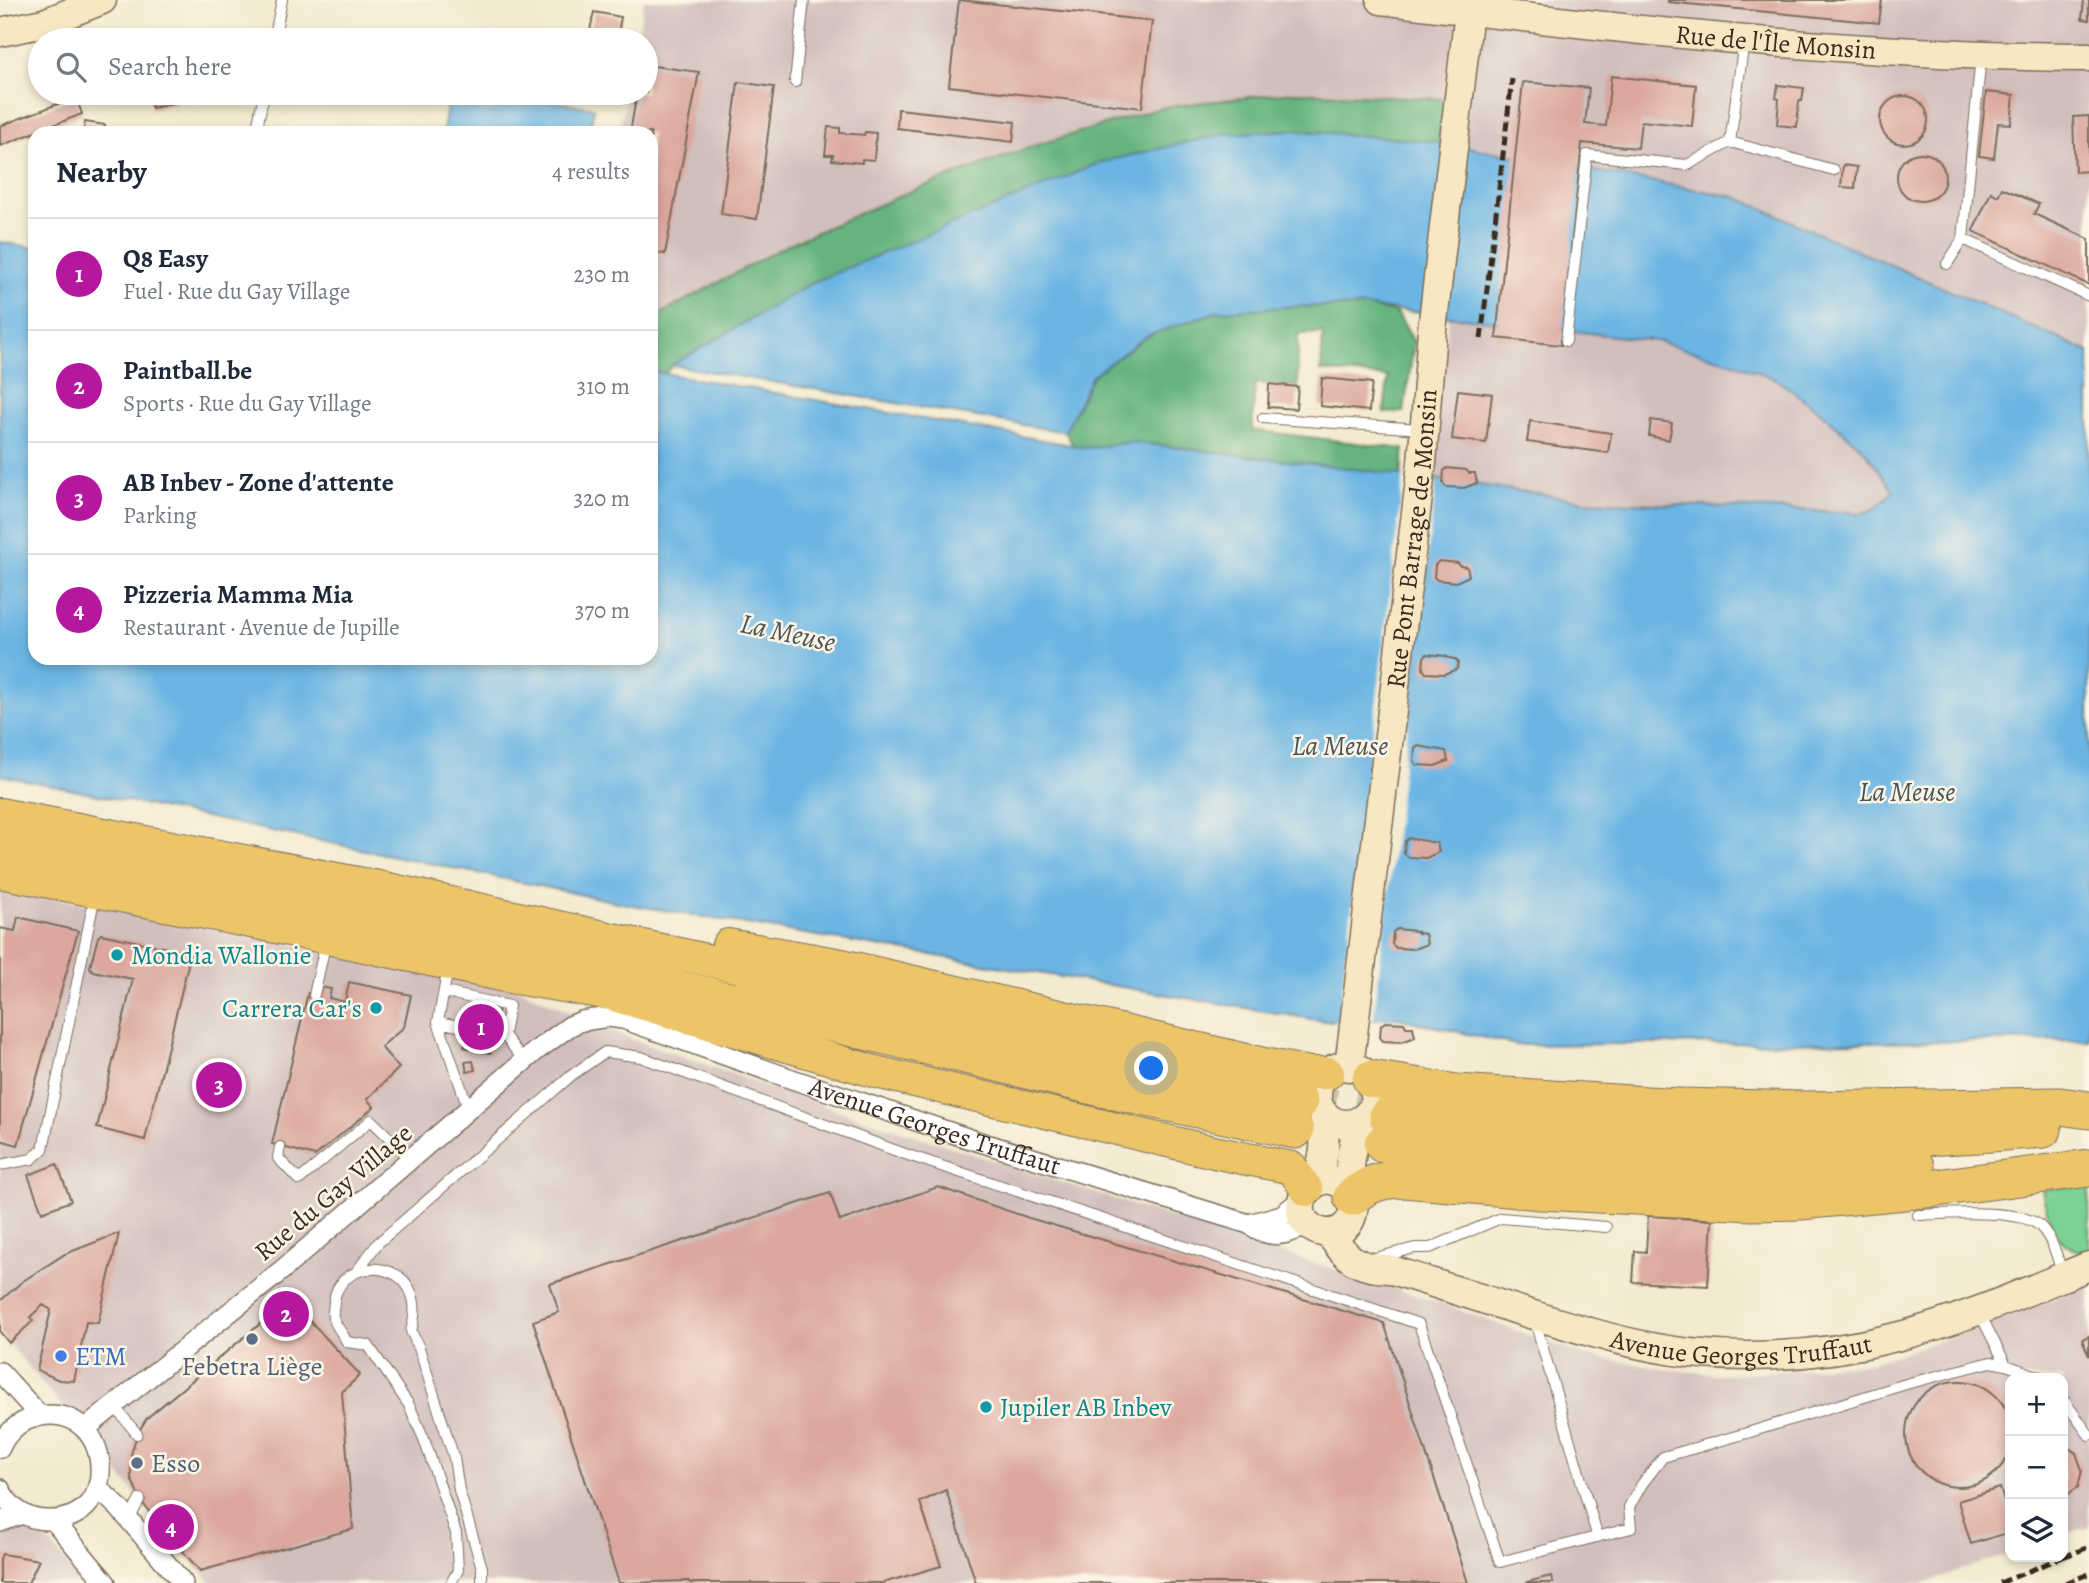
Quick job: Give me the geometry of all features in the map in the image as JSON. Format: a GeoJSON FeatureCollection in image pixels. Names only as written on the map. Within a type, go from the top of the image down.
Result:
{"type":"FeatureCollection","features":[{"type":"Feature","properties":{"kind":"highway"},"geometry":{"type":"LineString","coordinates":[[741,1001],[1114,1091],[1306,1115]]}},
{"type":"Feature","properties":{"kind":"highway"},"geometry":{"type":"LineString","coordinates":[[900,1012],[1306,1115]]}},
{"type":"Feature","properties":{"kind":"highway"},"geometry":{"type":"LineString","coordinates":[[1350,1065],[1456,1093],[1679,1107],[1805,1110],[2060,1106],[2089,1110]]}},
{"type":"Feature","properties":{"kind":"highway"},"geometry":{"type":"LineString","coordinates":[[1377,1127],[1473,1127],[1766,1142],[1897,1140],[2089,1124]]}},
{"type":"Feature","properties":{"kind":"highway"},"geometry":{"type":"LineString","coordinates":[[1377,1127],[1476,1155],[1698,1170],[1899,1169],[2089,1153]]}},
{"type":"Feature","properties":{"kind":"highway"},"geometry":{"type":"LineString","coordinates":[[1338,1213],[1372,1183],[1390,1179],[1541,1191],[1752,1202],[1800,1201],[1936,1188],[2089,1168]]}},
{"type":"Feature","properties":{"kind":"main road"},"geometry":{"type":"LineString","coordinates":[[0,814],[376,886],[805,983],[900,1012]]}},
{"type":"Feature","properties":{"kind":"main road"},"geometry":{"type":"LineString","coordinates":[[0,828],[315,886],[725,977],[900,1012]]}},
{"type":"Feature","properties":{"kind":"main road"},"geometry":{"type":"LineString","coordinates":[[0,843],[163,873],[400,923],[741,1001]]}},
{"type":"Feature","properties":{"kind":"main road"},"geometry":{"type":"LineString","coordinates":[[0,860],[167,883],[234,889]]}},
{"type":"Feature","properties":{"kind":"main road"},"geometry":{"type":"LineString","coordinates":[[0,872],[327,937],[446,978],[515,978],[610,994],[876,1072],[1292,1168],[1309,1190]]}},
{"type":"Feature","properties":{"kind":"main road"},"geometry":{"type":"LineString","coordinates":[[512,916],[564,918],[665,939],[742,947],[842,965],[1309,1073],[1350,1065]]}},
{"type":"Feature","properties":{"kind":"street"},"geometry":{"type":"LineString","coordinates":[[0,32],[44,23],[102,0]]}},
{"type":"Feature","properties":{"kind":"street","name":"Rue de l'Île Monsin"},"geometry":{"type":"LineString","coordinates":[[1381,0],[1469,5],[1744,40],[1981,56],[2089,57]]}},
{"type":"Feature","properties":{"kind":"street","name":"Rue Pont Barrage de Monsin"},"geometry":{"type":"LineString","coordinates":[[1350,1065],[1422,463],[1432,330],[1469,5]]}},
{"type":"Feature","properties":{"kind":"street","name":"Rue du Gay Village"},"geometry":{"type":"LineString","coordinates":[[85,1429],[270,1281],[524,1061],[570,1026],[582,1021],[609,1017],[623,1019]]}},
{"type":"Feature","properties":{"kind":"street","name":"Avenue Georges Truffaut"},"geometry":{"type":"LineString","coordinates":[[623,1019],[970,1139],[1249,1224],[1262,1233],[1294,1231],[1338,1213],[1343,1252],[1357,1264],[1368,1268],[1382,1263],[1604,1337],[1660,1348],[1689,1353],[1758,1356],[1860,1345],[1900,1336],[1978,1310],[2076,1271]]}},
{"type":"Feature","properties":{"kind":"street"},"geometry":{"type":"LineString","coordinates":[[1306,1115],[1319,1087],[1350,1065],[1375,1092],[1371,1109],[1377,1127]]}},
{"type":"Feature","properties":{"kind":"street"},"geometry":{"type":"LineString","coordinates":[[1306,1115],[1324,1150],[1302,1215],[1338,1213]]}},
{"type":"Feature","properties":{"kind":"street"},"geometry":{"type":"LineString","coordinates":[[1306,1115],[1342,1124],[1377,1127]]}},
{"type":"Feature","properties":{"kind":"street"},"geometry":{"type":"LineString","coordinates":[[1338,1213],[1353,1150],[1377,1127]]}},
{"type":"Feature","properties":{"kind":"street"},"geometry":{"type":"LineString","coordinates":[[1249,1224],[1282,1215],[1309,1190],[1327,1180],[1340,1183],[1338,1213]]}},
{"type":"Feature","properties":{"kind":"street"},"geometry":{"type":"LineString","coordinates":[[0,1372],[40,1416]]}},
{"type":"Feature","properties":{"kind":"street"},"geometry":{"type":"LineString","coordinates":[[0,1448],[11,1430],[24,1421],[56,1415],[72,1420],[85,1429],[95,1441],[101,1457],[102,1472],[98,1488],[91,1500],[81,1510],[54,1521],[38,1520],[22,1514],[7,1502],[0,1489]]}},
{"type":"Feature","properties":{"kind":"street"},"geometry":{"type":"LineString","coordinates":[[98,1488],[183,1583]]}},
{"type":"Feature","properties":{"kind":"street"},"geometry":{"type":"LineString","coordinates":[[0,1522],[22,1514]]}},
{"type":"Feature","properties":{"kind":"street"},"geometry":{"type":"LineString","coordinates":[[54,1521],[106,1583]]}},
{"type":"Feature","properties":{"kind":"lane"},"geometry":{"type":"LineString","coordinates":[[276,28],[282,0]]}},
{"type":"Feature","properties":{"kind":"lane"},"geometry":{"type":"LineString","coordinates":[[794,82],[804,0]]}},
{"type":"Feature","properties":{"kind":"lane"},"geometry":{"type":"LineString","coordinates":[[1730,142],[1744,40]]}},
{"type":"Feature","properties":{"kind":"lane"},"geometry":{"type":"LineString","coordinates":[[1947,264],[1963,239],[1981,56]]}},
{"type":"Feature","properties":{"kind":"lane"},"geometry":{"type":"LineString","coordinates":[[257,126],[262,105]]}},
{"type":"Feature","properties":{"kind":"lane"},"geometry":{"type":"LineString","coordinates":[[1566,341],[1587,155],[1687,165],[1730,142],[1833,170]]}},
{"type":"Feature","properties":{"kind":"lane"},"geometry":{"type":"LineString","coordinates":[[1963,239],[2089,296]]}},
{"type":"Feature","properties":{"kind":"lane"},"geometry":{"type":"LineString","coordinates":[[1263,418],[1425,429]]}},
{"type":"Feature","properties":{"kind":"lane"},"geometry":{"type":"LineString","coordinates":[[0,1165],[32,1159],[43,1149],[96,892]]}},
{"type":"Feature","properties":{"kind":"lane"},"geometry":{"type":"LineString","coordinates":[[314,995],[327,937]]}},
{"type":"Feature","properties":{"kind":"lane"},"geometry":{"type":"LineString","coordinates":[[469,1110],[438,1022],[446,978],[509,1006],[504,1035]]}},
{"type":"Feature","properties":{"kind":"lane"},"geometry":{"type":"LineString","coordinates":[[438,1022],[504,1035],[524,1061]]}},
{"type":"Feature","properties":{"kind":"lane"},"geometry":{"type":"LineString","coordinates":[[451,1583],[458,1570],[456,1533],[424,1439],[409,1405],[368,1345],[347,1342],[332,1315],[335,1294],[378,1243],[572,1075],[605,1052],[641,1058],[905,1154],[1419,1324],[1500,1562],[1631,1528],[1629,1507],[1642,1484],[1663,1457],[1906,1384],[1991,1362],[2029,1373]]}},
{"type":"Feature","properties":{"kind":"lane"},"geometry":{"type":"LineString","coordinates":[[280,1147],[278,1158],[299,1180],[371,1120],[412,1160]]}},
{"type":"Feature","properties":{"kind":"lane"},"geometry":{"type":"LineString","coordinates":[[1918,1215],[2013,1215],[2039,1225],[2055,1250],[2076,1271]]}},
{"type":"Feature","properties":{"kind":"lane"},"geometry":{"type":"LineString","coordinates":[[1382,1263],[1415,1248],[1430,1248],[1502,1218],[1606,1227]]}},
{"type":"Feature","properties":{"kind":"lane"},"geometry":{"type":"LineString","coordinates":[[357,1271],[379,1268],[402,1279],[412,1290],[416,1312],[411,1331],[419,1348],[454,1458],[459,1490],[482,1569],[482,1583]]}},
{"type":"Feature","properties":{"kind":"lane"},"geometry":{"type":"LineString","coordinates":[[1978,1310],[2006,1365]]}},
{"type":"Feature","properties":{"kind":"lane"},"geometry":{"type":"LineString","coordinates":[[1533,1315],[1597,1535]]}},
{"type":"Feature","properties":{"kind":"lane"},"geometry":{"type":"LineString","coordinates":[[2068,1406],[2089,1434]]}},
{"type":"Feature","properties":{"kind":"lane"},"geometry":{"type":"LineString","coordinates":[[115,1407],[137,1434]]}},
{"type":"Feature","properties":{"kind":"lane"},"geometry":{"type":"LineString","coordinates":[[129,1520],[140,1499]]}},
{"type":"Feature","properties":{"kind":"shaded area"},"geometry":{"type":"Polygon","coordinates":[[[644,0],[2089,0],[2089,352],[1821,233],[1657,341],[1734,363],[1776,379],[1818,410],[1864,450],[1894,491],[1874,509],[1863,513],[1585,501],[1423,478],[1447,335],[1468,147],[672,365],[666,373],[658,370],[658,126],[620,126],[625,105],[658,105],[658,28],[639,28],[644,0]]]}},
{"type":"Feature","properties":{"kind":"shaded area"},"geometry":{"type":"Polygon","coordinates":[[[0,889],[519,989],[634,1040],[860,1118],[1437,1302],[1584,1355],[1663,1369],[1726,1375],[1872,1363],[1963,1333],[2089,1285],[2089,1526],[2068,1533],[2068,1373],[2005,1373],[2005,1555],[1924,1583],[211,1583],[0,1333],[0,889]]]}},
{"type":"Feature","properties":{"kind":"shaded area"},"geometry":{"type":"Polygon","coordinates":[[[0,1485],[84,1583],[0,1583],[0,1485]]]}},
{"type":"Feature","properties":{"kind":"green space"},"geometry":{"type":"Polygon","coordinates":[[[1294,92],[1446,99],[1439,142],[1291,130],[1224,134],[816,281],[672,365],[666,373],[658,372],[658,315],[787,245],[909,192],[1030,147],[1164,107],[1294,92]]]}},
{"type":"Feature","properties":{"kind":"green space"},"geometry":{"type":"Polygon","coordinates":[[[1298,306],[1371,307],[1397,313],[1414,342],[1404,412],[1384,413],[1388,377],[1321,371],[1323,333],[1298,334],[1298,387],[1255,383],[1252,430],[1404,449],[1401,475],[1132,442],[1088,448],[1073,445],[1065,432],[1092,376],[1147,336],[1218,311],[1298,306]]]}},
{"type":"Feature","properties":{"kind":"green space"},"geometry":{"type":"Polygon","coordinates":[[[2089,1183],[2089,1252],[2068,1246],[2061,1239],[2050,1221],[2042,1190],[2089,1183]]]}},
{"type":"Feature","properties":{"kind":"water"},"geometry":{"type":"Polygon","coordinates":[[[447,105],[576,105],[594,108],[590,126],[444,126],[447,105]]]}},
{"type":"Feature","properties":{"kind":"water","name":"La Meuse"},"geometry":{"type":"Polygon","coordinates":[[[1291,130],[1439,142],[1736,197],[2089,352],[2089,1040],[1517,1045],[1397,1018],[1324,1021],[627,904],[0,775],[0,242],[28,247],[28,665],[658,665],[658,372],[1088,448],[1132,442],[1460,482],[1585,501],[1863,513],[1874,509],[1894,491],[1864,450],[1818,410],[1776,379],[1734,363],[1657,341],[1371,307],[1298,306],[1218,311],[1147,336],[1092,376],[1065,432],[672,365],[816,281],[1102,162],[1224,134],[1291,130]]]}},
{"type":"Feature","properties":{"kind":"pier"},"geometry":{"type":"Polygon","coordinates":[[[1404,472],[1437,476],[1373,1023],[1338,1024],[1404,472]]]}},
{"type":"Feature","properties":{"kind":"building"},"geometry":{"type":"Polygon","coordinates":[[[959,0],[1152,21],[1142,108],[949,86],[959,0]]]}},
{"type":"Feature","properties":{"kind":"building"},"geometry":{"type":"Polygon","coordinates":[[[1668,0],[1882,0],[1879,23],[1668,0]]]}},
{"type":"Feature","properties":{"kind":"building"},"geometry":{"type":"Polygon","coordinates":[[[2084,0],[2089,0],[2089,20],[2082,19],[2084,0]]]}},
{"type":"Feature","properties":{"kind":"building"},"geometry":{"type":"Polygon","coordinates":[[[594,12],[621,17],[619,28],[591,28],[594,12]]]}},
{"type":"Feature","properties":{"kind":"building"},"geometry":{"type":"Polygon","coordinates":[[[658,67],[699,72],[665,254],[658,253],[658,126],[631,126],[635,105],[658,105],[658,67]]]}},
{"type":"Feature","properties":{"kind":"building"},"geometry":{"type":"Polygon","coordinates":[[[1611,76],[1696,85],[1692,126],[1641,121],[1638,148],[1582,143],[1561,345],[1496,338],[1523,82],[1589,88],[1585,124],[1606,126],[1611,76]]]}},
{"type":"Feature","properties":{"kind":"building"},"geometry":{"type":"Polygon","coordinates":[[[738,82],[774,87],[757,219],[721,214],[738,82]]]}},
{"type":"Feature","properties":{"kind":"building"},"geometry":{"type":"Polygon","coordinates":[[[1778,85],[1804,88],[1802,101],[1799,101],[1797,127],[1777,125],[1778,85]]]}},
{"type":"Feature","properties":{"kind":"building"},"geometry":{"type":"Polygon","coordinates":[[[1986,92],[2014,95],[2011,124],[1998,123],[1994,158],[1979,156],[1986,92]]]}},
{"type":"Feature","properties":{"kind":"building"},"geometry":{"type":"Polygon","coordinates":[[[1904,96],[1921,103],[1928,120],[1921,137],[1904,144],[1887,137],[1880,120],[1887,103],[1904,96]]]}},
{"type":"Feature","properties":{"kind":"building"},"geometry":{"type":"Polygon","coordinates":[[[55,105],[79,105],[82,114],[51,126],[28,126],[28,135],[0,146],[0,126],[55,105]]]}},
{"type":"Feature","properties":{"kind":"building"},"geometry":{"type":"Polygon","coordinates":[[[898,109],[1015,122],[1013,142],[897,128],[898,109]]]}},
{"type":"Feature","properties":{"kind":"building"},"geometry":{"type":"Polygon","coordinates":[[[2089,116],[2089,171],[2075,172],[2073,117],[2089,116]]]}},
{"type":"Feature","properties":{"kind":"building"},"geometry":{"type":"Polygon","coordinates":[[[85,122],[105,125],[105,126],[84,126],[85,122]]]}},
{"type":"Feature","properties":{"kind":"building"},"geometry":{"type":"Polygon","coordinates":[[[828,127],[840,128],[840,133],[876,133],[874,160],[862,159],[862,163],[832,160],[833,155],[825,155],[828,127]]]}},
{"type":"Feature","properties":{"kind":"building"},"geometry":{"type":"Polygon","coordinates":[[[1921,153],[1938,160],[1945,177],[1938,194],[1921,201],[1904,194],[1897,177],[1904,160],[1921,153]]]}},
{"type":"Feature","properties":{"kind":"building"},"geometry":{"type":"Polygon","coordinates":[[[1843,165],[1857,167],[1855,188],[1841,187],[1843,165]]]}},
{"type":"Feature","properties":{"kind":"building"},"geometry":{"type":"Polygon","coordinates":[[[2002,188],[2039,204],[2034,214],[2089,239],[2089,285],[1973,231],[1991,192],[1998,196],[2002,188]]]}},
{"type":"Feature","properties":{"kind":"building"},"geometry":{"type":"Polygon","coordinates":[[[1322,378],[1372,383],[1369,411],[1320,406],[1322,378]]]}},
{"type":"Feature","properties":{"kind":"building"},"geometry":{"type":"Polygon","coordinates":[[[1269,384],[1298,387],[1296,409],[1268,407],[1269,384]]]}},
{"type":"Feature","properties":{"kind":"building"},"geometry":{"type":"Polygon","coordinates":[[[1458,390],[1492,394],[1486,443],[1452,439],[1458,390]]]}},
{"type":"Feature","properties":{"kind":"building"},"geometry":{"type":"Polygon","coordinates":[[[1651,420],[1672,423],[1669,440],[1649,436],[1651,420]]]}},
{"type":"Feature","properties":{"kind":"building"},"geometry":{"type":"Polygon","coordinates":[[[1530,421],[1611,433],[1608,453],[1527,442],[1530,421]]]}},
{"type":"Feature","properties":{"kind":"building"},"geometry":{"type":"Polygon","coordinates":[[[1447,468],[1475,473],[1477,483],[1464,488],[1446,487],[1443,483],[1444,471],[1447,468]]]}},
{"type":"Feature","properties":{"kind":"building"},"geometry":{"type":"Polygon","coordinates":[[[1439,561],[1467,567],[1469,576],[1456,582],[1437,580],[1434,577],[1435,565],[1439,561]]]}},
{"type":"Feature","properties":{"kind":"building"},"geometry":{"type":"Polygon","coordinates":[[[1427,654],[1455,659],[1458,662],[1457,669],[1444,674],[1426,673],[1423,669],[1424,657],[1427,654]]]}},
{"type":"Feature","properties":{"kind":"building"},"geometry":{"type":"Polygon","coordinates":[[[1418,746],[1446,751],[1448,761],[1435,766],[1417,765],[1414,761],[1415,749],[1418,746]]]}},
{"type":"Feature","properties":{"kind":"building"},"geometry":{"type":"Polygon","coordinates":[[[1409,838],[1437,843],[1439,852],[1426,858],[1408,857],[1404,853],[1405,841],[1409,838]]]}},
{"type":"Feature","properties":{"kind":"building"},"geometry":{"type":"Polygon","coordinates":[[[18,917],[78,931],[18,1145],[0,1140],[0,928],[15,931],[18,917]]]}},
{"type":"Feature","properties":{"kind":"building"},"geometry":{"type":"Polygon","coordinates":[[[1397,929],[1425,934],[1427,944],[1414,949],[1396,948],[1392,944],[1393,932],[1397,929]]]}},
{"type":"Feature","properties":{"kind":"building"},"geometry":{"type":"Polygon","coordinates":[[[101,934],[191,953],[145,1140],[97,1128],[133,979],[93,971],[90,967],[101,934]]]}},
{"type":"Feature","properties":{"kind":"building"},"geometry":{"type":"Polygon","coordinates":[[[349,982],[411,995],[404,1027],[381,1047],[399,1068],[367,1099],[374,1107],[315,1156],[272,1144],[308,993],[319,996],[321,987],[331,989],[329,998],[345,1002],[349,982]]]}},
{"type":"Feature","properties":{"kind":"building"},"geometry":{"type":"Polygon","coordinates":[[[473,1003],[499,1008],[490,1053],[464,1047],[473,1003]]]}},
{"type":"Feature","properties":{"kind":"building"},"geometry":{"type":"Polygon","coordinates":[[[1385,1022],[1404,1023],[1406,1027],[1413,1027],[1415,1037],[1402,1042],[1383,1041],[1380,1037],[1381,1025],[1385,1022]]]}},
{"type":"Feature","properties":{"kind":"building"},"geometry":{"type":"Polygon","coordinates":[[[473,1061],[475,1070],[467,1072],[465,1062],[473,1061]]]}},
{"type":"Feature","properties":{"kind":"building"},"geometry":{"type":"Polygon","coordinates":[[[57,1164],[71,1201],[42,1212],[28,1175],[57,1164]]]}},
{"type":"Feature","properties":{"kind":"building","name":"Jupiler AB Inbev"},"geometry":{"type":"Polygon","coordinates":[[[938,1187],[1029,1218],[1384,1323],[1468,1583],[976,1583],[946,1490],[920,1502],[941,1566],[883,1583],[619,1583],[533,1321],[559,1312],[550,1284],[830,1193],[840,1221],[938,1187]]]}},
{"type":"Feature","properties":{"kind":"building"},"geometry":{"type":"Polygon","coordinates":[[[1648,1216],[1712,1220],[1708,1286],[1633,1282],[1635,1251],[1646,1252],[1648,1216]]]}},
{"type":"Feature","properties":{"kind":"building"},"geometry":{"type":"Polygon","coordinates":[[[119,1233],[98,1323],[86,1322],[74,1381],[59,1380],[37,1370],[51,1310],[43,1305],[30,1317],[33,1321],[9,1343],[0,1332],[0,1301],[23,1281],[65,1254],[119,1233]]]}},
{"type":"Feature","properties":{"kind":"building"},"geometry":{"type":"Polygon","coordinates":[[[290,1299],[360,1375],[342,1392],[353,1529],[200,1571],[140,1499],[131,1478],[131,1455],[137,1434],[147,1418],[290,1299]]]}},
{"type":"Feature","properties":{"kind":"building"},"geometry":{"type":"Polygon","coordinates":[[[2089,1336],[2089,1356],[2082,1339],[2089,1336]]]}},
{"type":"Feature","properties":{"kind":"building"},"geometry":{"type":"Polygon","coordinates":[[[1949,1382],[1969,1382],[1988,1390],[2003,1405],[2005,1459],[1988,1478],[1969,1486],[1949,1486],[1930,1478],[1915,1463],[1907,1444],[1907,1424],[1915,1405],[1930,1390],[1949,1382]]]}},
{"type":"Feature","properties":{"kind":"building"},"geometry":{"type":"Polygon","coordinates":[[[2068,1447],[2076,1453],[2082,1470],[2078,1487],[2068,1494],[2068,1447]]]}},
{"type":"Feature","properties":{"kind":"building"},"geometry":{"type":"Polygon","coordinates":[[[2000,1488],[2005,1504],[2005,1534],[1971,1544],[1958,1501],[2000,1488]]]}},
{"type":"Feature","properties":{"kind":"building"},"geometry":{"type":"Polygon","coordinates":[[[2,1554],[39,1560],[28,1583],[0,1583],[2,1554]]]}},
{"type":"Feature","properties":{"kind":"building"},"geometry":{"type":"Polygon","coordinates":[[[1551,1576],[1553,1583],[1527,1583],[1527,1582],[1551,1576]]]}},
{"type":"Feature","properties":{"kind":"tunnel"},"geometry":{"type":"LineString","coordinates":[[1299,1102],[1388,1116]]}},
{"type":"Feature","properties":{"kind":"railway"},"geometry":{"type":"LineString","coordinates":[[1481,339],[1512,79]]}},
{"type":"Feature","properties":{"kind":"railway"},"geometry":{"type":"LineString","coordinates":[[2068,1555],[2089,1547]]}},
{"type":"Feature","properties":{"kind":"railway"},"geometry":{"type":"LineString","coordinates":[[2000,1583],[2051,1562]]}},
{"type":"Feature","properties":{"kind":"railway"},"geometry":{"type":"LineString","coordinates":[[2065,1583],[2089,1574]]}},
{"type":"Feature","properties":{"kind":"place","name":"Mondia Wallonie"},"geometry":{"type":"Point","coordinates":[117,955]}},
{"type":"Feature","properties":{"kind":"place","name":"Carrera Car's"},"geometry":{"type":"Point","coordinates":[376,1008]}},
{"type":"Feature","properties":{"kind":"place","name":"Q8 Easy"},"geometry":{"type":"Point","coordinates":[481,1027]}},
{"type":"Feature","properties":{"kind":"place","name":"AB Inbev - Zone d'attente"},"geometry":{"type":"Point","coordinates":[219,1085]}},
{"type":"Feature","properties":{"kind":"place","name":"Paintball.be"},"geometry":{"type":"Point","coordinates":[286,1314]}},
{"type":"Feature","properties":{"kind":"place","name":"Febetra Liège"},"geometry":{"type":"Point","coordinates":[252,1339]}},
{"type":"Feature","properties":{"kind":"place","name":"ETM"},"geometry":{"type":"Point","coordinates":[61,1356]}},
{"type":"Feature","properties":{"kind":"place","name":"Jupiler AB Inbev"},"geometry":{"type":"Point","coordinates":[986,1407]}},
{"type":"Feature","properties":{"kind":"place","name":"Esso"},"geometry":{"type":"Point","coordinates":[137,1463]}},
{"type":"Feature","properties":{"kind":"place","name":"Pizzeria Mamma Mia"},"geometry":{"type":"Point","coordinates":[171,1527]}}]}
